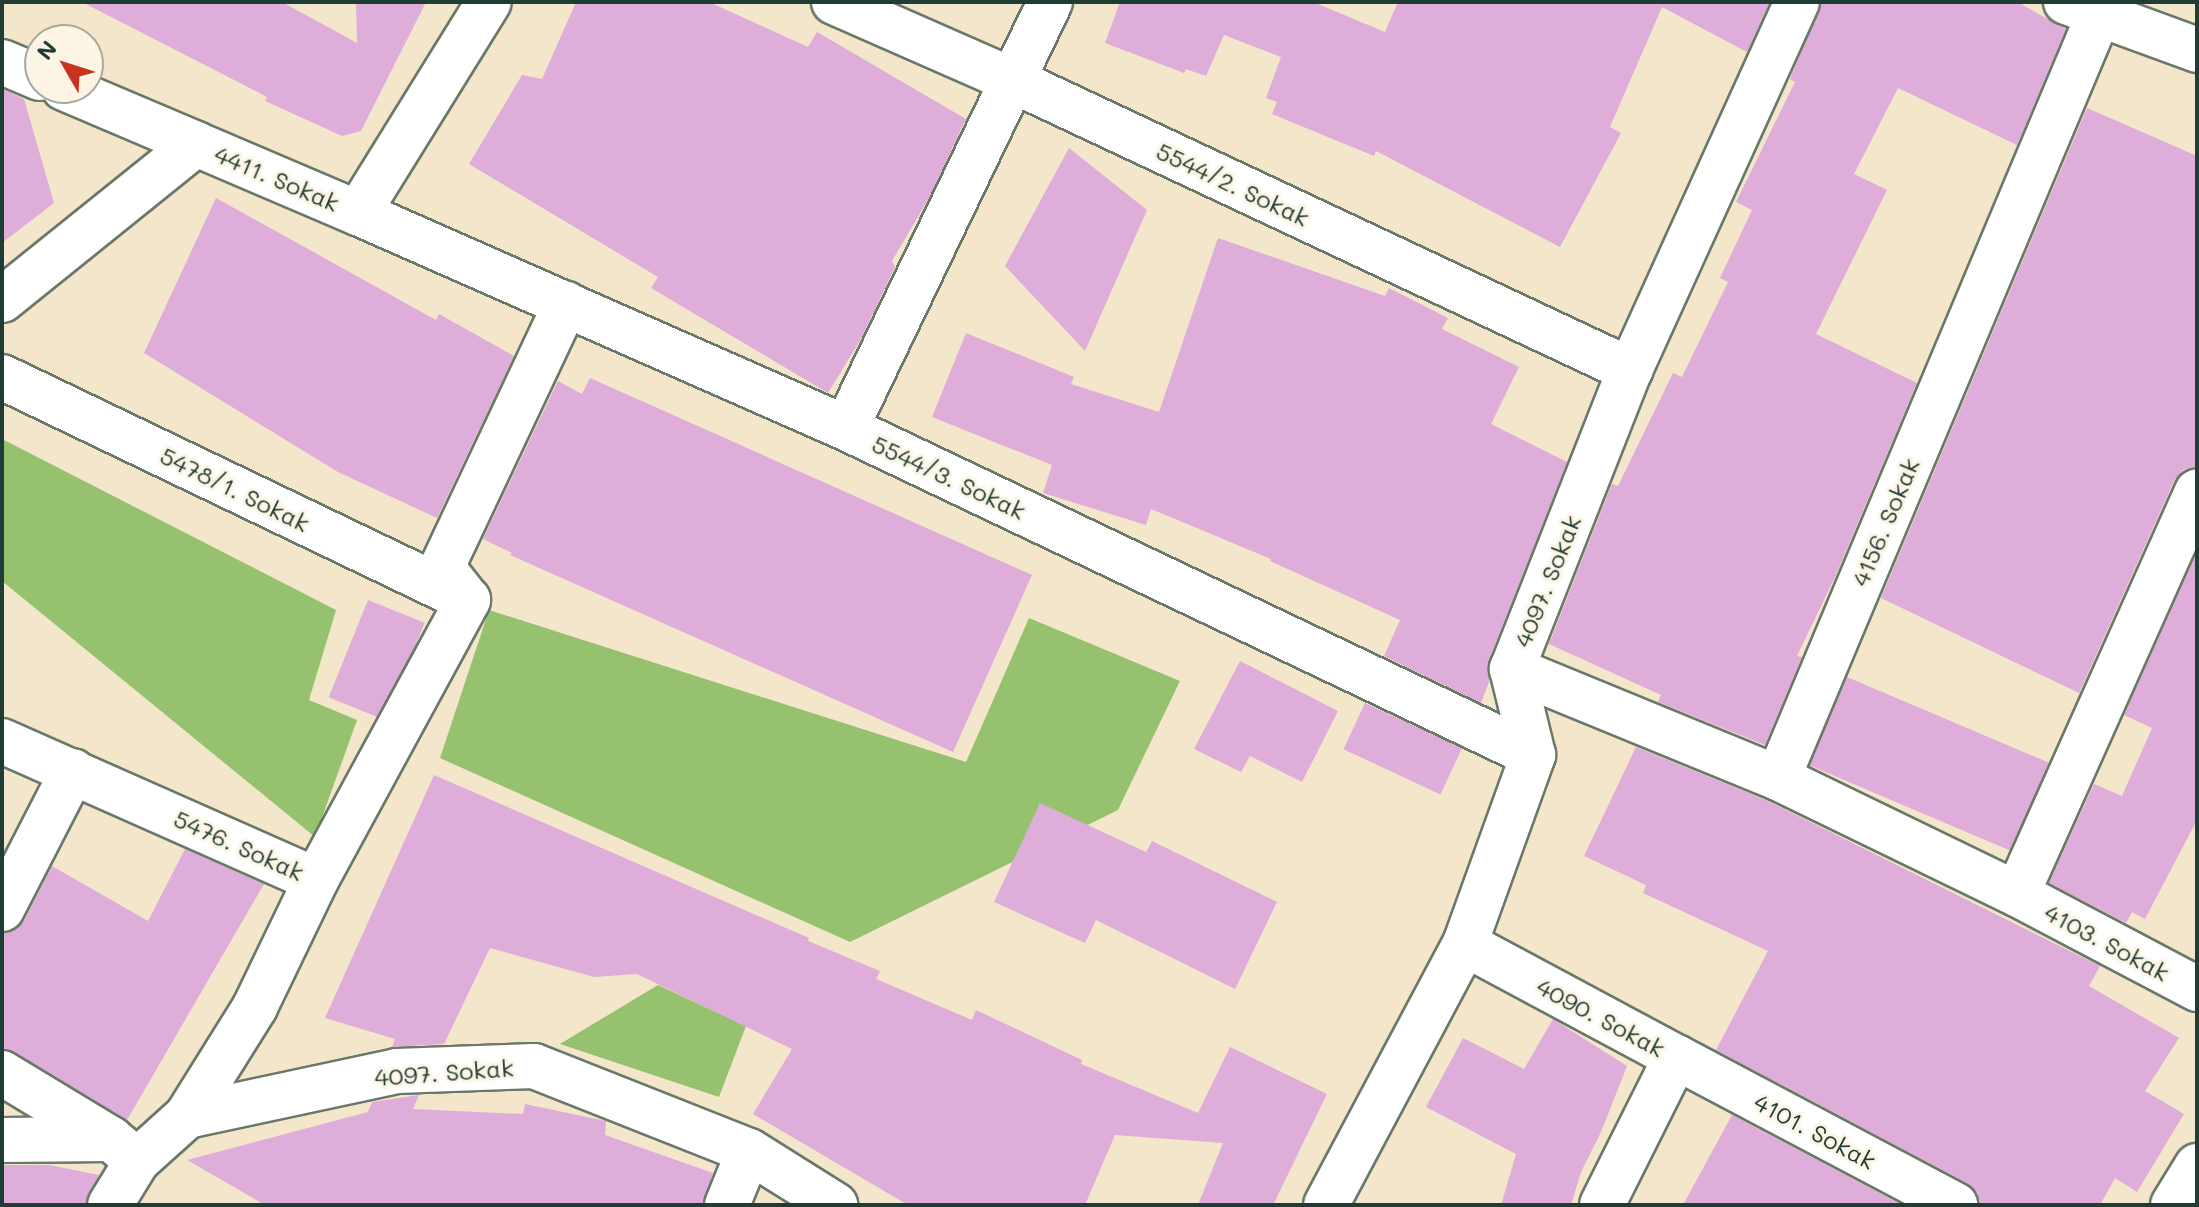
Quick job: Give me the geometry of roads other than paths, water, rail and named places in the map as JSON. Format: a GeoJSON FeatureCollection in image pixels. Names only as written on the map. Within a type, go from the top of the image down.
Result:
{"type":"FeatureCollection","features":[{"type":"Feature","properties":{"kind":"street","name":"4411. Sokak"},"geometry":{"type":"LineString","coordinates":[[2,300],[196,144],[358,213],[489,2]]}},
{"type":"Feature","properties":{"kind":"street","name":"5544/2. Sokak"},"geometry":{"type":"LineString","coordinates":[[834,2],[1012,80],[1630,370]]}},
{"type":"Feature","properties":{"kind":"street"},"geometry":{"type":"LineString","coordinates":[[846,428],[1050,2]]}},
{"type":"Feature","properties":{"kind":"street","name":"4097. Sokak"},"geometry":{"type":"LineString","coordinates":[[1533,755],[1512,669],[1630,370],[1797,2]]}},
{"type":"Feature","properties":{"kind":"street"},"geometry":{"type":"LineString","coordinates":[[2089,6],[2197,50]]}},
{"type":"Feature","properties":{"kind":"street","name":"4156. Sokak"},"geometry":{"type":"LineString","coordinates":[[1778,778],[2089,6]]}},
{"type":"Feature","properties":{"kind":"street"},"geometry":{"type":"LineString","coordinates":[[2,62],[24,71]]}},
{"type":"Feature","properties":{"kind":"street"},"geometry":{"type":"LineString","coordinates":[[102,104],[196,144]]}},
{"type":"Feature","properties":{"kind":"street","name":"5544/3. Sokak"},"geometry":{"type":"LineString","coordinates":[[358,213],[846,428],[1533,755]]}},
{"type":"Feature","properties":{"kind":"street"},"geometry":{"type":"LineString","coordinates":[[316,880],[468,600],[442,567],[566,304]]}},
{"type":"Feature","properties":{"kind":"street","name":"5478/1. Sokak"},"geometry":{"type":"LineString","coordinates":[[2,377],[468,600]]}},
{"type":"Feature","properties":{"kind":"street"},"geometry":{"type":"LineString","coordinates":[[2017,894],[2197,491]]}},
{"type":"Feature","properties":{"kind":"street"},"geometry":{"type":"LineString","coordinates":[[1512,669],[1778,778]]}},
{"type":"Feature","properties":{"kind":"street","name":"5476. Sokak"},"geometry":{"type":"LineString","coordinates":[[2,741],[316,880],[255,1007],[187,1116]]}},
{"type":"Feature","properties":{"kind":"street"},"geometry":{"type":"LineString","coordinates":[[1326,1205],[1465,944],[1533,755]]}},
{"type":"Feature","properties":{"kind":"street"},"geometry":{"type":"LineString","coordinates":[[2,909],[73,771]]}},
{"type":"Feature","properties":{"kind":"street","name":"4103. Sokak"},"geometry":{"type":"LineString","coordinates":[[1778,778],[2017,894],[2197,989]]}},
{"type":"Feature","properties":{"kind":"street","name":"4090. Sokak"},"geometry":{"type":"LineString","coordinates":[[1465,944],[1676,1057],[1602,1205]]}},
{"type":"Feature","properties":{"kind":"street","name":"4101. Sokak"},"geometry":{"type":"LineString","coordinates":[[1676,1057],[1955,1205]]}},
{"type":"Feature","properties":{"kind":"street","name":"4097. Sokak"},"geometry":{"type":"LineString","coordinates":[[110,1205],[124,1150],[187,1116],[397,1071],[534,1066],[749,1151],[835,1205]]}},
{"type":"Feature","properties":{"kind":"street"},"geometry":{"type":"LineString","coordinates":[[2,1073],[124,1150]]}},
{"type":"Feature","properties":{"kind":"street"},"geometry":{"type":"LineString","coordinates":[[2,1140],[124,1150]]}},
{"type":"Feature","properties":{"kind":"street"},"geometry":{"type":"LineString","coordinates":[[727,1205],[749,1151]]}},
{"type":"Feature","properties":{"kind":"street"},"geometry":{"type":"LineString","coordinates":[[2173,1205],[2197,1166]]}}]}
